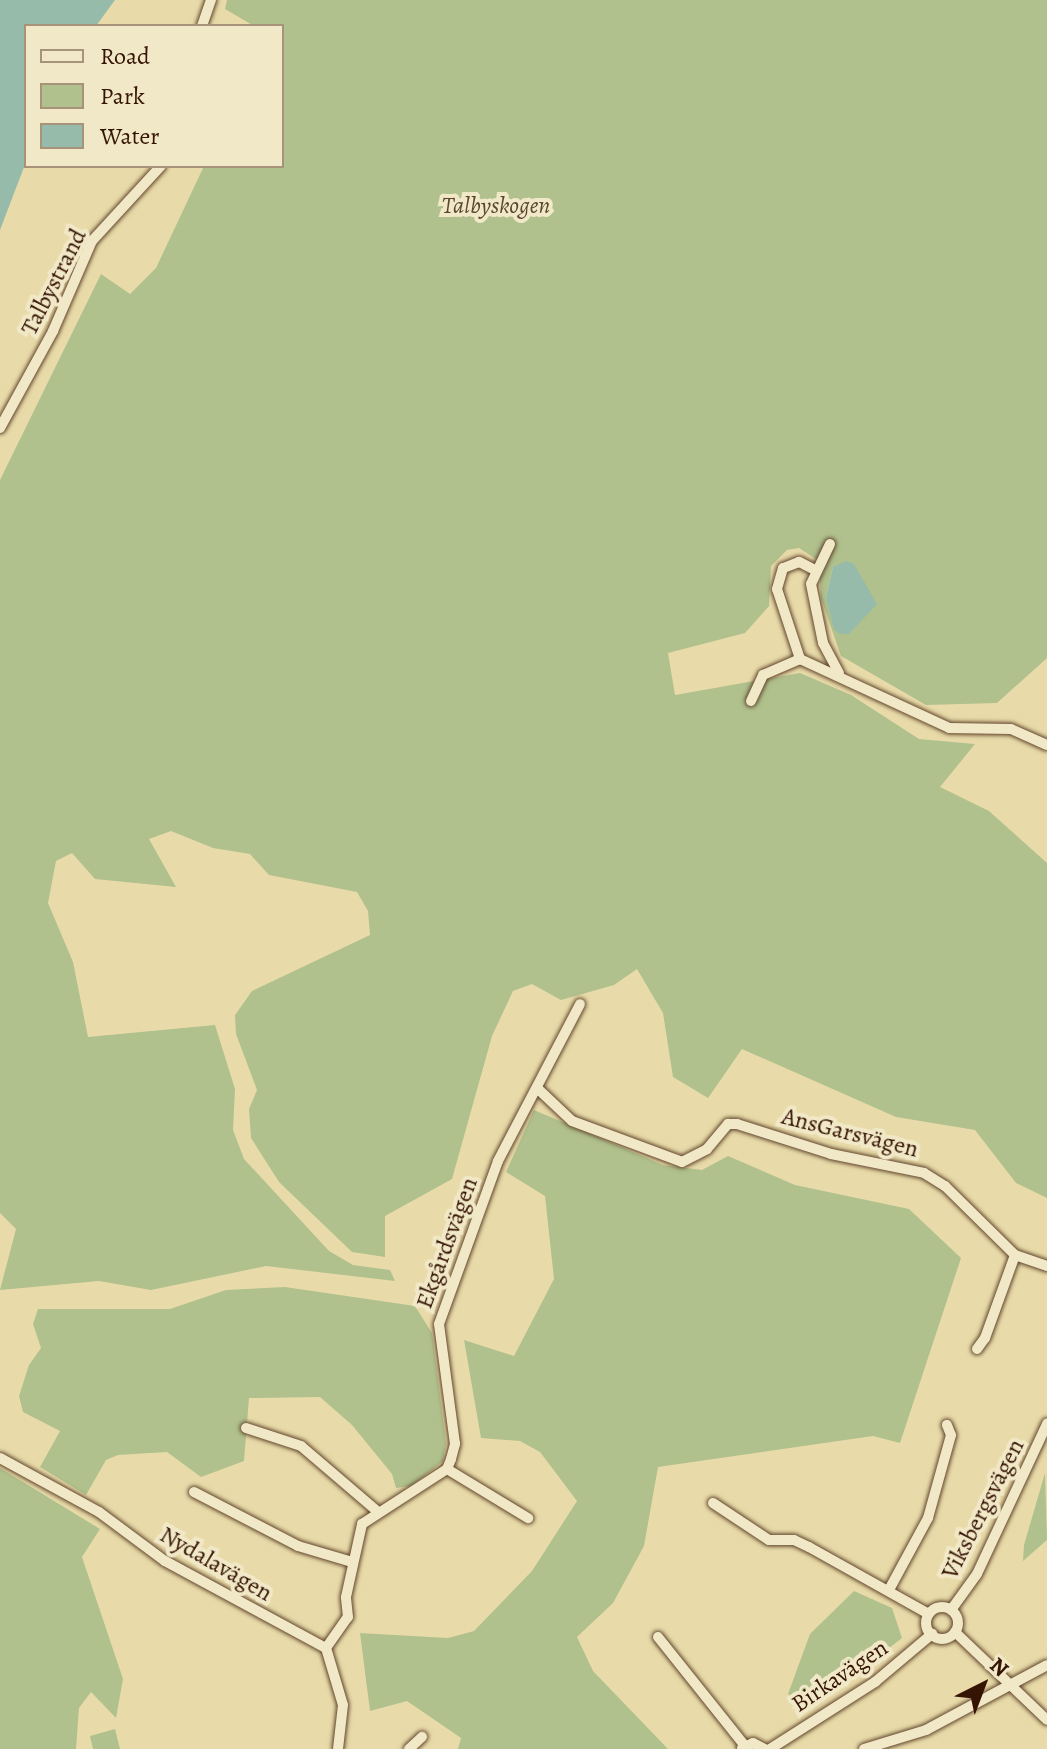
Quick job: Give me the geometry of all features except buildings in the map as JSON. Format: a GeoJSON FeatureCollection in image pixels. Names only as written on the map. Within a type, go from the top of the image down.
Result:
{"type":"FeatureCollection","features":[{"type":"Feature","properties":{"kind":"street"},"geometry":{"type":"LineString","coordinates":[[203,24],[211,0]]}},
{"type":"Feature","properties":{"kind":"street","name":"Talbystrand"},"geometry":{"type":"LineString","coordinates":[[0,428],[53,331],[92,241],[159,168]]}},
{"type":"Feature","properties":{"kind":"street"},"geometry":{"type":"LineString","coordinates":[[830,544],[815,570],[813,610],[839,673]]}},
{"type":"Feature","properties":{"kind":"street"},"geometry":{"type":"LineString","coordinates":[[800,659],[777,589],[783,568],[799,562],[815,570]]}},
{"type":"Feature","properties":{"kind":"street"},"geometry":{"type":"LineString","coordinates":[[751,701],[763,675],[800,659],[839,673],[949,728],[1011,729],[1047,745]]}},
{"type":"Feature","properties":{"kind":"street","name":"Ekgårdsvägen"},"geometry":{"type":"LineString","coordinates":[[447,1469],[455,1444],[439,1324],[498,1161],[580,1004]]}},
{"type":"Feature","properties":{"kind":"street","name":"AnsGarsvägen"},"geometry":{"type":"LineString","coordinates":[[537,1088],[572,1121],[682,1162],[707,1149],[728,1124],[737,1124],[831,1154],[924,1173],[945,1186],[1015,1255],[1047,1266]]}},
{"type":"Feature","properties":{"kind":"street"},"geometry":{"type":"LineString","coordinates":[[977,1349],[1015,1255]]}},
{"type":"Feature","properties":{"kind":"street","name":"Viksbergsvägen"},"geometry":{"type":"LineString","coordinates":[[951,1610],[990,1550],[1047,1424]]}},
{"type":"Feature","properties":{"kind":"street"},"geometry":{"type":"LineString","coordinates":[[890,1588],[928,1518],[951,1435],[947,1425]]}},
{"type":"Feature","properties":{"kind":"street"},"geometry":{"type":"LineString","coordinates":[[246,1428],[301,1446],[377,1511]]}},
{"type":"Feature","properties":{"kind":"street","name":"Nydalavägen"},"geometry":{"type":"LineString","coordinates":[[0,1458],[99,1512],[165,1561],[326,1648]]}},
{"type":"Feature","properties":{"kind":"street"},"geometry":{"type":"LineString","coordinates":[[338,1749],[343,1705],[326,1648],[348,1617],[356,1535],[377,1511],[447,1469],[528,1518]]}},
{"type":"Feature","properties":{"kind":"street"},"geometry":{"type":"LineString","coordinates":[[194,1492],[298,1546],[352,1562]]}},
{"type":"Feature","properties":{"kind":"street"},"geometry":{"type":"LineString","coordinates":[[713,1503],[769,1540],[794,1540],[890,1588],[929,1614],[932,1634],[945,1638],[955,1632],[957,1620],[951,1610],[939,1607],[929,1614]]}},
{"type":"Feature","properties":{"kind":"street"},"geometry":{"type":"LineString","coordinates":[[955,1632],[1047,1720]]}},
{"type":"Feature","properties":{"kind":"street","name":"Birkavägen"},"geometry":{"type":"LineString","coordinates":[[767,1749],[875,1682],[932,1634]]}},
{"type":"Feature","properties":{"kind":"street"},"geometry":{"type":"LineString","coordinates":[[658,1637],[743,1747],[755,1743],[767,1749]]}},
{"type":"Feature","properties":{"kind":"street"},"geometry":{"type":"LineString","coordinates":[[864,1749],[926,1730],[1047,1665]]}},
{"type":"Feature","properties":{"kind":"street"},"geometry":{"type":"LineString","coordinates":[[409,1749],[422,1737]]}},
{"type":"Feature","properties":{"kind":"green space","name":"Talbyskogen"},"geometry":{"type":"Polygon","coordinates":[[[227,0],[1047,0],[1047,658],[997,703],[926,705],[841,656],[821,598],[819,561],[799,548],[787,550],[771,566],[769,606],[745,633],[668,653],[675,695],[800,673],[851,695],[919,739],[975,744],[940,787],[989,811],[1047,863],[1047,1198],[1016,1183],[975,1130],[896,1117],[742,1049],[708,1098],[673,1077],[663,1013],[637,969],[614,985],[561,1000],[532,984],[513,991],[492,1036],[452,1179],[385,1216],[385,1257],[352,1252],[279,1182],[251,1138],[249,1109],[257,1090],[236,1034],[235,1015],[252,991],[370,935],[368,911],[357,892],[269,875],[250,854],[213,848],[171,831],[149,839],[176,887],[95,879],[72,853],[56,861],[48,903],[73,962],[88,1037],[215,1025],[235,1089],[233,1130],[244,1159],[329,1251],[353,1265],[390,1270],[395,1281],[266,1266],[151,1290],[99,1281],[0,1290],[16,1229],[0,1213],[0,480],[101,274],[130,294],[156,268],[203,168],[284,168],[284,24],[251,24],[225,9],[227,0]],[[854,564],[833,567],[826,597],[877,604],[862,584],[854,564]]]}},
{"type":"Feature","properties":{"kind":"green space"},"geometry":{"type":"Polygon","coordinates":[[[534,1110],[663,1165],[702,1170],[728,1156],[795,1185],[909,1209],[961,1258],[900,1443],[873,1436],[658,1467],[644,1546],[613,1603],[577,1637],[593,1671],[668,1749],[458,1749],[461,1738],[407,1701],[370,1711],[360,1633],[448,1638],[474,1631],[532,1571],[577,1501],[540,1452],[520,1441],[481,1438],[464,1340],[514,1356],[554,1279],[545,1196],[506,1172],[534,1110]]]}},
{"type":"Feature","properties":{"kind":"green space"},"geometry":{"type":"Polygon","coordinates":[[[285,1287],[415,1306],[432,1333],[446,1443],[443,1461],[411,1486],[396,1488],[392,1474],[352,1425],[320,1397],[249,1398],[244,1461],[201,1477],[167,1452],[118,1455],[106,1460],[86,1495],[40,1467],[60,1431],[23,1412],[19,1396],[29,1365],[41,1348],[33,1324],[38,1309],[170,1309],[226,1290],[285,1287]]]}},
{"type":"Feature","properties":{"kind":"green space"},"geometry":{"type":"Polygon","coordinates":[[[0,1468],[100,1529],[82,1557],[123,1679],[116,1718],[91,1692],[79,1708],[76,1749],[0,1749],[0,1468]]]}},
{"type":"Feature","properties":{"kind":"green space"},"geometry":{"type":"Polygon","coordinates":[[[1045,1473],[1047,1540],[1023,1561],[1024,1545],[1045,1473]]]}},
{"type":"Feature","properties":{"kind":"green space"},"geometry":{"type":"Polygon","coordinates":[[[854,1591],[892,1608],[902,1638],[847,1681],[800,1702],[788,1694],[810,1634],[854,1591]]]}},
{"type":"Feature","properties":{"kind":"green space"},"geometry":{"type":"Polygon","coordinates":[[[115,1729],[120,1749],[93,1749],[90,1736],[115,1729]]]}},
{"type":"Feature","properties":{"kind":"water"},"geometry":{"type":"Polygon","coordinates":[[[0,0],[115,0],[97,24],[24,24],[24,167],[0,230],[0,0]]]}},
{"type":"Feature","properties":{"kind":"water"},"geometry":{"type":"Polygon","coordinates":[[[846,561],[854,564],[877,604],[849,634],[840,634],[834,629],[826,597],[833,567],[846,561]]]}}]}
